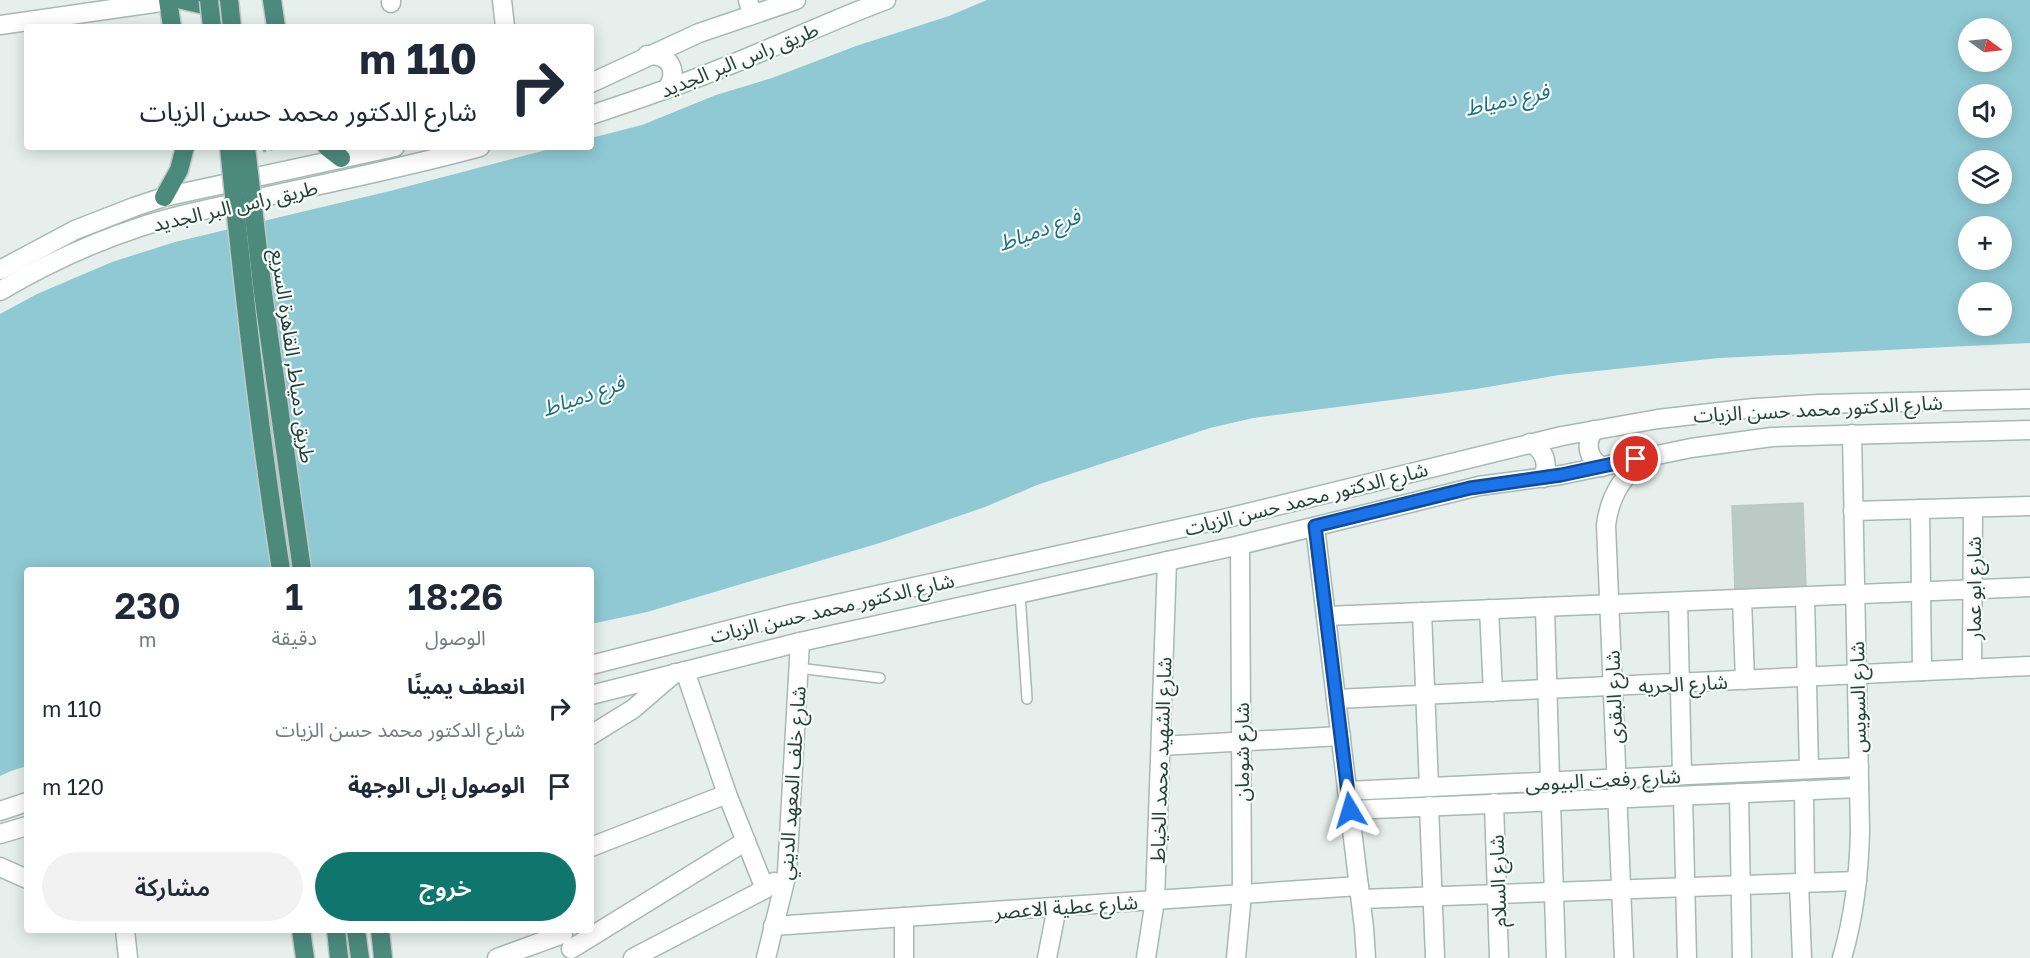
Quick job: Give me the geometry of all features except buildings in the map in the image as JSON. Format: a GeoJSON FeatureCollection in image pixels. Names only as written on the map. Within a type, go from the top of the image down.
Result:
{"type":"FeatureCollection","features":[{"type":"Feature","properties":{"kind":"highway"},"geometry":{"type":"LineString","coordinates":[[172,24],[173,0],[204,5],[229,0],[232,24]]}},
{"type":"Feature","properties":{"kind":"highway"},"geometry":{"type":"LineString","coordinates":[[209,0],[212,24]]}},
{"type":"Feature","properties":{"kind":"highway"},"geometry":{"type":"LineString","coordinates":[[272,0],[276,24]]}},
{"type":"Feature","properties":{"kind":"highway"},"geometry":{"type":"LineString","coordinates":[[164,197],[179,170],[184,150]]}},
{"type":"Feature","properties":{"kind":"highway","name":"طريق دمياط, القاهرة السريع"},"geometry":{"type":"LineString","coordinates":[[229,150],[253,378],[280,567]]}},
{"type":"Feature","properties":{"kind":"highway","name":"طريق دمياط, القاهرة السريع"},"geometry":{"type":"LineString","coordinates":[[246,150],[263,292],[302,567]]}},
{"type":"Feature","properties":{"kind":"highway"},"geometry":{"type":"LineString","coordinates":[[301,933],[305,958]]}},
{"type":"Feature","properties":{"kind":"highway"},"geometry":{"type":"LineString","coordinates":[[336,933],[339,958]]}},
{"type":"Feature","properties":{"kind":"highway"},"geometry":{"type":"LineString","coordinates":[[357,933],[360,958]]}},
{"type":"Feature","properties":{"kind":"highway"},"geometry":{"type":"LineString","coordinates":[[380,933],[383,958]]}},
{"type":"Feature","properties":{"kind":"street"},"geometry":{"type":"LineString","coordinates":[[0,25],[173,0]]}},
{"type":"Feature","properties":{"kind":"street"},"geometry":{"type":"LineString","coordinates":[[502,0],[505,24]]}},
{"type":"Feature","properties":{"kind":"street","name":"طريق راس البر الجديد"},"geometry":{"type":"LineString","coordinates":[[594,82],[750,7],[796,0]]}},
{"type":"Feature","properties":{"kind":"street","name":"طريق راس البر الجديد"},"geometry":{"type":"LineString","coordinates":[[594,114],[667,89],[767,50],[840,17],[886,0]]}},
{"type":"Feature","properties":{"kind":"street"},"geometry":{"type":"LineString","coordinates":[[647,56],[656,55],[664,58],[670,65],[673,73],[672,82],[667,89]]}},
{"type":"Feature","properties":{"kind":"street","name":"طريق راس البر الجديد"},"geometry":{"type":"LineString","coordinates":[[0,270],[75,230],[164,197],[334,153],[365,150]]}},
{"type":"Feature","properties":{"kind":"street","name":"طريق راس البر الجديد"},"geometry":{"type":"LineString","coordinates":[[0,291],[80,250],[169,218],[355,178],[468,150]]}},
{"type":"Feature","properties":{"kind":"street","name":"شارع الدكتور محمد حسن الزيات"},"geometry":{"type":"LineString","coordinates":[[594,664],[791,614],[1237,516],[1530,442],[1594,430],[1679,416],[1819,404],[2030,399]]}},
{"type":"Feature","properties":{"kind":"street"},"geometry":{"type":"LineString","coordinates":[[1594,430],[1589,439],[1589,450],[1593,460],[1602,467]]}},
{"type":"Feature","properties":{"kind":"street","name":"شارع الدكتور محمد حسن الزيات"},"geometry":{"type":"LineString","coordinates":[[594,694],[800,642],[1240,545],[1470,488],[1543,478],[1654,455],[1746,440],[1852,434],[2030,430]]}},
{"type":"Feature","properties":{"kind":"street","name":"شارع السويس"},"geometry":{"type":"LineString","coordinates":[[1842,958],[1853,911],[1860,840],[1852,434]]}},
{"type":"Feature","properties":{"kind":"street"},"geometry":{"type":"LineString","coordinates":[[1530,442],[1539,448],[1545,457],[1546,468],[1543,478]]}},
{"type":"Feature","properties":{"kind":"street","name":"شارع البقرى"},"geometry":{"type":"LineString","coordinates":[[1624,958],[1606,525],[1614,494],[1623,480],[1640,463],[1654,455]]}},
{"type":"Feature","properties":{"kind":"street"},"geometry":{"type":"LineString","coordinates":[[1854,511],[2030,506]]}},
{"type":"Feature","properties":{"kind":"street","name":"شارع ابو عمار"},"geometry":{"type":"LineString","coordinates":[[1972,669],[1974,508]]}},
{"type":"Feature","properties":{"kind":"street"},"geometry":{"type":"LineString","coordinates":[[1920,509],[1922,671]]}},
{"type":"Feature","properties":{"kind":"street"},"geometry":{"type":"LineString","coordinates":[[1315,526],[1366,958]]}},
{"type":"Feature","properties":{"kind":"street","name":"شارع شومان"},"geometry":{"type":"LineString","coordinates":[[1236,958],[1242,894],[1240,545]]}},
{"type":"Feature","properties":{"kind":"street","name":"شارع الشهيد محمد الخياط"},"geometry":{"type":"LineString","coordinates":[[1146,958],[1155,900],[1167,561]]}},
{"type":"Feature","properties":{"kind":"street"},"geometry":{"type":"LineString","coordinates":[[1326,616],[2030,587]]}},
{"type":"Feature","properties":{"kind":"street"},"geometry":{"type":"LineString","coordinates":[[1805,597],[1809,769]]}},
{"type":"Feature","properties":{"kind":"street"},"geometry":{"type":"LineString","coordinates":[[1742,599],[1745,680]]}},
{"type":"Feature","properties":{"kind":"street"},"geometry":{"type":"LineString","coordinates":[[1678,602],[1682,775]]}},
{"type":"Feature","properties":{"kind":"street"},"geometry":{"type":"LineString","coordinates":[[1545,607],[1550,781]]}},
{"type":"Feature","properties":{"kind":"street"},"geometry":{"type":"LineString","coordinates":[[1489,609],[1493,692]]}},
{"type":"Feature","properties":{"kind":"street"},"geometry":{"type":"LineString","coordinates":[[1422,612],[1429,787]]}},
{"type":"Feature","properties":{"kind":"street","name":"شارع خلف المعهد الديني"},"geometry":{"type":"LineString","coordinates":[[765,958],[787,873],[800,642]]}},
{"type":"Feature","properties":{"kind":"street","name":"شارع الحريه"},"geometry":{"type":"LineString","coordinates":[[1336,699],[2030,666]]}},
{"type":"Feature","properties":{"kind":"street"},"geometry":{"type":"LineString","coordinates":[[594,733],[633,709],[680,672],[765,889]]}},
{"type":"Feature","properties":{"kind":"street"},"geometry":{"type":"LineString","coordinates":[[1161,746],[1341,736]]}},
{"type":"Feature","properties":{"kind":"street","name":"شارع رفعت البيومى"},"geometry":{"type":"LineString","coordinates":[[1347,791],[1859,767]]}},
{"type":"Feature","properties":{"kind":"street","name":"شارع رفعت البيومى"},"geometry":{"type":"LineString","coordinates":[[1350,810],[1859,788]]}},
{"type":"Feature","properties":{"kind":"street"},"geometry":{"type":"LineString","coordinates":[[1802,958],[1804,790]]}},
{"type":"Feature","properties":{"kind":"street"},"geometry":{"type":"LineString","coordinates":[[1739,793],[1742,958]]}},
{"type":"Feature","properties":{"kind":"street"},"geometry":{"type":"LineString","coordinates":[[594,846],[727,794]]}},
{"type":"Feature","properties":{"kind":"street"},"geometry":{"type":"LineString","coordinates":[[1683,796],[1687,958]]}},
{"type":"Feature","properties":{"kind":"street"},"geometry":{"type":"LineString","coordinates":[[1551,801],[1556,958]]}},
{"type":"Feature","properties":{"kind":"street"},"geometry":{"type":"LineString","coordinates":[[0,811],[24,803]]}},
{"type":"Feature","properties":{"kind":"street","name":"شارع السلام"},"geometry":{"type":"LineString","coordinates":[[1494,803],[1499,958]]}},
{"type":"Feature","properties":{"kind":"street"},"geometry":{"type":"LineString","coordinates":[[1429,806],[1435,958]]}},
{"type":"Feature","properties":{"kind":"street"},"geometry":{"type":"LineString","coordinates":[[0,834],[24,827]]}},
{"type":"Feature","properties":{"kind":"street"},"geometry":{"type":"LineString","coordinates":[[594,928],[746,841]]}},
{"type":"Feature","properties":{"kind":"street"},"geometry":{"type":"LineString","coordinates":[[0,867],[24,878]]}},
{"type":"Feature","properties":{"kind":"street"},"geometry":{"type":"LineString","coordinates":[[633,958],[765,889],[787,873]]}},
{"type":"Feature","properties":{"kind":"street","name":"شارع عطية الاعصر"},"geometry":{"type":"LineString","coordinates":[[773,926],[1242,894],[1360,892],[1433,896],[1857,881]]}},
{"type":"Feature","properties":{"kind":"street"},"geometry":{"type":"LineString","coordinates":[[1047,958],[1057,907]]}},
{"type":"Feature","properties":{"kind":"street"},"geometry":{"type":"LineString","coordinates":[[904,917],[904,958]]}},
{"type":"Feature","properties":{"kind":"street"},"geometry":{"type":"LineString","coordinates":[[125,933],[128,958]]}},
{"type":"Feature","properties":{"kind":"street"},"geometry":{"type":"LineString","coordinates":[[497,958],[567,943],[585,933]]}},
{"type":"Feature","properties":{"kind":"lane"},"geometry":{"type":"LineString","coordinates":[[1020,594],[1027,699]]}},
{"type":"Feature","properties":{"kind":"lane"},"geometry":{"type":"LineString","coordinates":[[798,668],[880,678]]}},
{"type":"Feature","properties":{"kind":"water","name":"فرع دمياط"},"geometry":{"type":"Polygon","coordinates":[[[987,0],[2030,0],[2030,343],[1719,358],[1559,375],[1476,389],[1253,418],[1210,428],[1037,485],[985,507],[883,542],[647,612],[594,623],[594,567],[24,567],[24,767],[0,776],[0,314],[37,294],[112,262],[175,242],[390,191],[546,150],[594,150],[594,137],[642,125],[716,95],[772,78],[856,46],[949,16],[987,0]]]}},
{"type":"Feature","properties":{"kind":"route"},"geometry":{"type":"LineString","coordinates":[[1350,810],[1315,526],[1470,488],[1561,475],[1636,459]]}}]}
